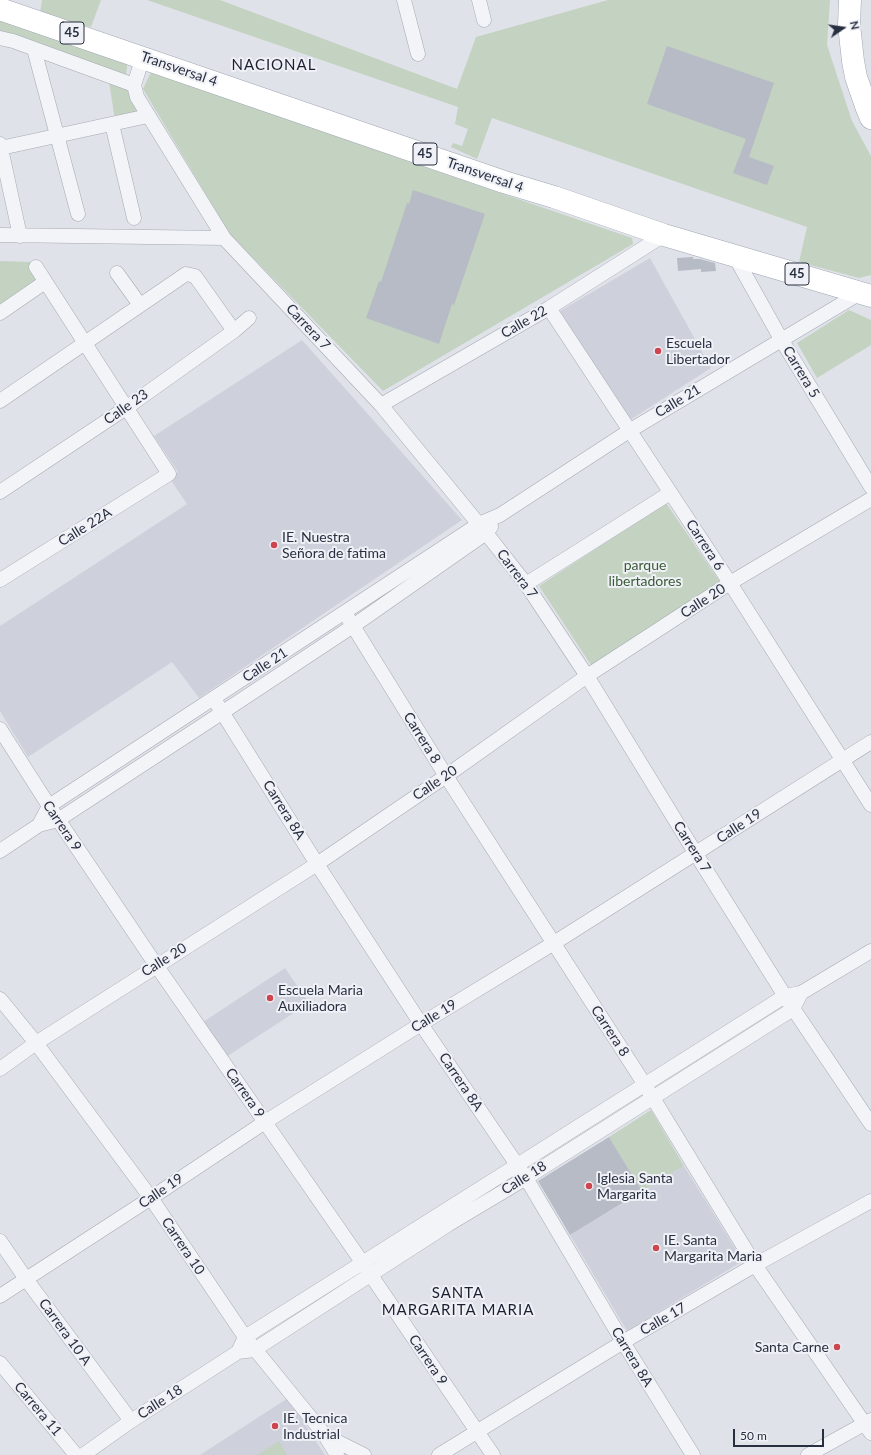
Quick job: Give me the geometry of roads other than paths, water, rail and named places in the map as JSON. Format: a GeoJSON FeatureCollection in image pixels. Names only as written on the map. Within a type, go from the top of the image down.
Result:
{"type":"FeatureCollection","features":[{"type":"Feature","properties":{"kind":"main road"},"geometry":{"type":"LineString","coordinates":[[850,0],[849,25],[853,61],[856,77],[871,118]]}},
{"type":"Feature","properties":{"kind":"main road","name":"Transversal 4"},"geometry":{"type":"LineString","coordinates":[[0,9],[504,182],[554,197],[664,235],[867,292]]}},
{"type":"Feature","properties":{"kind":"street"},"geometry":{"type":"LineString","coordinates":[[404,0],[418,54]]}},
{"type":"Feature","properties":{"kind":"street"},"geometry":{"type":"LineString","coordinates":[[479,0],[484,20]]}},
{"type":"Feature","properties":{"kind":"street"},"geometry":{"type":"LineString","coordinates":[[0,38],[134,85],[143,57]]}},
{"type":"Feature","properties":{"kind":"street"},"geometry":{"type":"LineString","coordinates":[[34,49],[78,214]]}},
{"type":"Feature","properties":{"kind":"street","name":"Carrera 7"},"geometry":{"type":"LineString","coordinates":[[134,85],[137,97],[148,116],[224,238],[381,405],[526,584],[587,676],[793,1009],[871,1124]]}},
{"type":"Feature","properties":{"kind":"street"},"geometry":{"type":"LineString","coordinates":[[20,236],[0,146],[57,136],[148,116]]}},
{"type":"Feature","properties":{"kind":"street"},"geometry":{"type":"LineString","coordinates":[[112,124],[134,218]]}},
{"type":"Feature","properties":{"kind":"street"},"geometry":{"type":"LineString","coordinates":[[0,235],[224,238]]}},
{"type":"Feature","properties":{"kind":"street","name":"Calle 22"},"geometry":{"type":"LineString","coordinates":[[381,405],[548,308],[664,235]]}},
{"type":"Feature","properties":{"kind":"street","name":"Carrera 5"},"geometry":{"type":"LineString","coordinates":[[734,255],[782,339],[871,487]]}},
{"type":"Feature","properties":{"kind":"street"},"geometry":{"type":"LineString","coordinates":[[36,267],[126,408]]}},
{"type":"Feature","properties":{"kind":"street"},"geometry":{"type":"LineString","coordinates":[[117,273],[140,306]]}},
{"type":"Feature","properties":{"kind":"street"},"geometry":{"type":"LineString","coordinates":[[0,401],[186,274],[195,276],[234,331]]}},
{"type":"Feature","properties":{"kind":"street"},"geometry":{"type":"LineString","coordinates":[[0,313],[45,282]]}},
{"type":"Feature","properties":{"kind":"street","name":"Calle 21"},"geometry":{"type":"LineString","coordinates":[[0,851],[39,825],[58,820],[353,626],[500,515],[629,430],[782,339],[867,292]]}},
{"type":"Feature","properties":{"kind":"street","name":"Carrera 6"},"geometry":{"type":"LineString","coordinates":[[548,308],[730,583],[871,805]]}},
{"type":"Feature","properties":{"kind":"street","name":"Calle 23"},"geometry":{"type":"LineString","coordinates":[[0,492],[126,408],[234,331],[249,318]]}},
{"type":"Feature","properties":{"kind":"street","name":"Calle 22A"},"geometry":{"type":"LineString","coordinates":[[0,580],[169,474],[126,408]]}},
{"type":"Feature","properties":{"kind":"street"},"geometry":{"type":"LineString","coordinates":[[526,584],[670,493]]}},
{"type":"Feature","properties":{"kind":"street","name":"Calle 20"},"geometry":{"type":"LineString","coordinates":[[0,1069],[36,1043],[156,965],[317,864],[446,776],[587,676],[730,583],[871,499]]}},
{"type":"Feature","properties":{"kind":"street","name":"Calle 21"},"geometry":{"type":"LineString","coordinates":[[39,825],[49,806],[345,613],[482,528]]}},
{"type":"Feature","properties":{"kind":"street","name":"Carrera 8"},"geometry":{"type":"LineString","coordinates":[[345,613],[446,776],[645,1085],[755,1265],[869,1425]]}},
{"type":"Feature","properties":{"kind":"street","name":"Carrera 8A"},"geometry":{"type":"LineString","coordinates":[[214,699],[317,864],[421,1024],[526,1178],[623,1342],[693,1455]]}},
{"type":"Feature","properties":{"kind":"street","name":"Carrera 9"},"geometry":{"type":"LineString","coordinates":[[0,729],[58,820],[156,965],[371,1275],[493,1455]]}},
{"type":"Feature","properties":{"kind":"street","name":"Calle 19"},"geometry":{"type":"LineString","coordinates":[[0,1296],[265,1122],[696,854],[871,742]]}},
{"type":"Feature","properties":{"kind":"street","name":"Calle 18"},"geometry":{"type":"LineString","coordinates":[[83,1455],[131,1421],[238,1352],[254,1350],[371,1275],[517,1165],[785,996],[801,993],[871,950]]}},
{"type":"Feature","properties":{"kind":"street"},"geometry":{"type":"LineString","coordinates":[[793,1009],[801,993]]}},
{"type":"Feature","properties":{"kind":"street","name":"Carrera 10"},"geometry":{"type":"LineString","coordinates":[[0,999],[36,1043],[151,1198],[254,1350],[324,1434],[337,1455]]}},
{"type":"Feature","properties":{"kind":"street","name":"Calle 18"},"geometry":{"type":"LineString","coordinates":[[245,1337],[362,1262],[445,1218],[526,1178],[793,1009]]}},
{"type":"Feature","properties":{"kind":"street"},"geometry":{"type":"LineString","coordinates":[[718,1039],[726,1052]]}},
{"type":"Feature","properties":{"kind":"street"},"geometry":{"type":"LineString","coordinates":[[583,1124],[591,1136]]}},
{"type":"Feature","properties":{"kind":"street","name":"Calle 17"},"geometry":{"type":"LineString","coordinates":[[439,1455],[623,1342],[755,1265],[871,1201]]}},
{"type":"Feature","properties":{"kind":"street","name":"Carrera 10 A"},"geometry":{"type":"LineString","coordinates":[[0,1242],[131,1421]]}},
{"type":"Feature","properties":{"kind":"street"},"geometry":{"type":"LineString","coordinates":[[238,1352],[245,1337]]}},
{"type":"Feature","properties":{"kind":"street","name":"Carrera 11"},"geometry":{"type":"LineString","coordinates":[[0,1363],[76,1455]]}},
{"type":"Feature","properties":{"kind":"street"},"geometry":{"type":"LineString","coordinates":[[808,1455],[869,1425]]}},
{"type":"Feature","properties":{"kind":"street"},"geometry":{"type":"LineString","coordinates":[[324,1434],[364,1455]]}},
{"type":"Feature","properties":{"kind":"place","name":"Escuela Libertador"},"geometry":{"type":"Point","coordinates":[658,351]}},
{"type":"Feature","properties":{"kind":"place","name":"IE. Nuestra Señora de fatima"},"geometry":{"type":"Point","coordinates":[274,545]}},
{"type":"Feature","properties":{"kind":"place","name":"Escuela Maria Auxiliadora"},"geometry":{"type":"Point","coordinates":[270,998]}},
{"type":"Feature","properties":{"kind":"place","name":"Iglesia Santa Margarita"},"geometry":{"type":"Point","coordinates":[589,1186]}},
{"type":"Feature","properties":{"kind":"place","name":"IE. Santa Margarita Maria"},"geometry":{"type":"Point","coordinates":[656,1248]}},
{"type":"Feature","properties":{"kind":"place","name":"Santa Carne"},"geometry":{"type":"Point","coordinates":[837,1347]}},
{"type":"Feature","properties":{"kind":"place","name":"IE. Tecnica Industrial"},"geometry":{"type":"Point","coordinates":[275,1426]}},
{"type":"Feature","properties":{"kind":"district","name":"NACIONAL"},"geometry":{"type":"Point","coordinates":[274,65]}},
{"type":"Feature","properties":{"kind":"district","name":"SANTA MARGARITA MARIA"},"geometry":{"type":"Point","coordinates":[458,1302]}},
{"type":"Feature","properties":{"kind":"park label","name":"parque libertadores"},"geometry":{"type":"Point","coordinates":[645,574]}}]}
